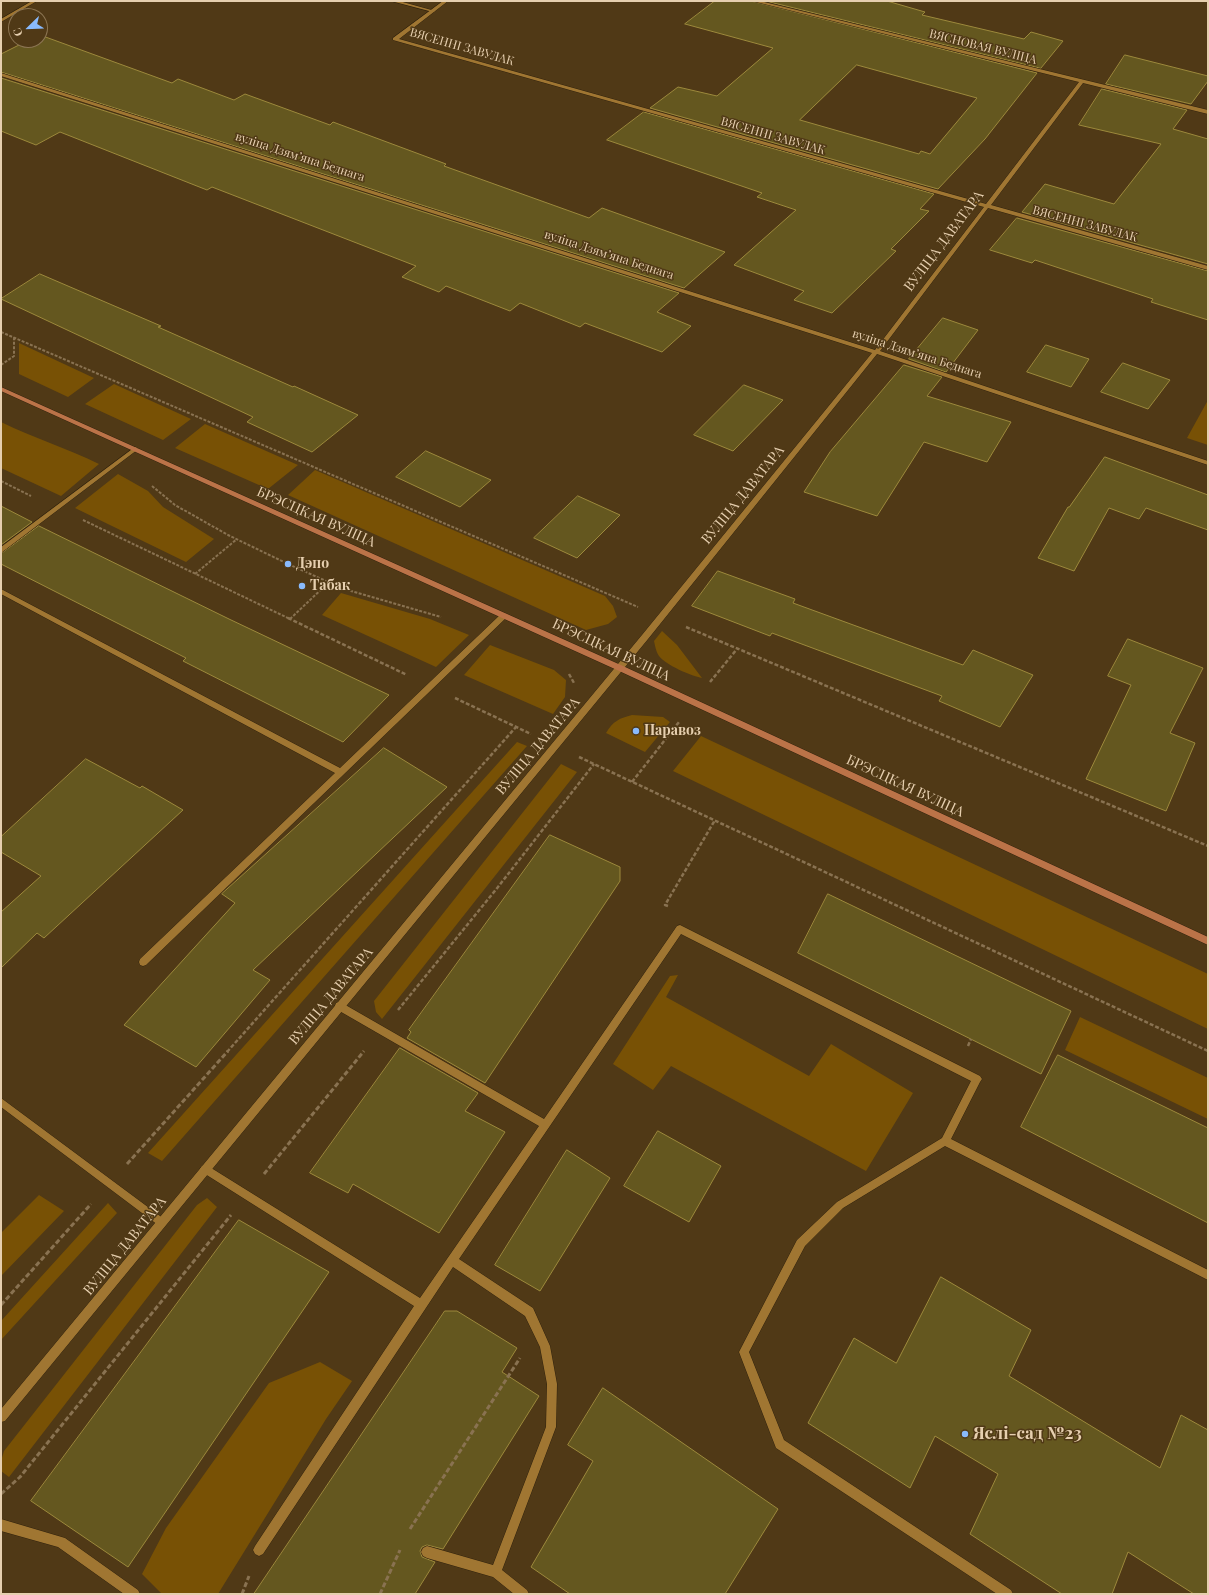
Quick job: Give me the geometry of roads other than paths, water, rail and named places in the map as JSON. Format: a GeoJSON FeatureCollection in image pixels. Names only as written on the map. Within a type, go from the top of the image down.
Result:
{"type":"FeatureCollection","features":[{"type":"Feature","properties":{"kind":"main road","name":"БРЭСЦКАЯ ВУЛІЦА"},"geometry":{"type":"LineString","coordinates":[[1,389],[620,668],[1208,941]]}},
{"type":"Feature","properties":{"kind":"street"},"geometry":{"type":"LineString","coordinates":[[1,20],[35,1]]}},
{"type":"Feature","properties":{"kind":"street"},"geometry":{"type":"LineString","coordinates":[[393,1],[433,11]]}},
{"type":"Feature","properties":{"kind":"street","name":"ВЯСЕННІ ЗАВУЛАК"},"geometry":{"type":"LineString","coordinates":[[446,1],[395,39],[986,207],[1208,268]]}},
{"type":"Feature","properties":{"kind":"street","name":"ВЯСНОВАЯ ВУЛІЦА"},"geometry":{"type":"LineString","coordinates":[[754,1],[1208,112]]}},
{"type":"Feature","properties":{"kind":"street","name":"вуліца Дзямʼяна Беднага"},"geometry":{"type":"LineString","coordinates":[[1,74],[876,352],[1208,463]]}},
{"type":"Feature","properties":{"kind":"street","name":"ВУЛІЦА ДАВАТАРА"},"geometry":{"type":"LineString","coordinates":[[1,1417],[554,745],[620,668],[876,352],[1082,81]]}},
{"type":"Feature","properties":{"kind":"street"},"geometry":{"type":"LineString","coordinates":[[1,551],[135,449]]}},
{"type":"Feature","properties":{"kind":"street"},"geometry":{"type":"LineString","coordinates":[[1,591],[341,772]]}},
{"type":"Feature","properties":{"kind":"street"},"geometry":{"type":"LineString","coordinates":[[143,962],[504,616]]}},
{"type":"Feature","properties":{"kind":"street"},"geometry":{"type":"LineString","coordinates":[[259,1550],[421,1305],[680,929],[976,1079],[945,1141],[840,1205],[801,1243],[744,1352],[780,1444],[1007,1594]]}},
{"type":"Feature","properties":{"kind":"street"},"geometry":{"type":"LineString","coordinates":[[339,1006],[545,1125]]}},
{"type":"Feature","properties":{"kind":"street"},"geometry":{"type":"LineString","coordinates":[[1,1102],[161,1222]]}},
{"type":"Feature","properties":{"kind":"street"},"geometry":{"type":"LineString","coordinates":[[945,1141],[1208,1275]]}},
{"type":"Feature","properties":{"kind":"street"},"geometry":{"type":"LineString","coordinates":[[205,1169],[421,1305]]}},
{"type":"Feature","properties":{"kind":"street"},"geometry":{"type":"LineString","coordinates":[[452,1260],[529,1312],[545,1346],[552,1384],[551,1427],[496,1572]]}},
{"type":"Feature","properties":{"kind":"street"},"geometry":{"type":"LineString","coordinates":[[1,1524],[61,1542],[134,1594]]}},
{"type":"Feature","properties":{"kind":"street"},"geometry":{"type":"LineString","coordinates":[[427,1552],[496,1572],[523,1594]]}},
{"type":"Feature","properties":{"kind":"place","name":"Дэпо"},"geometry":{"type":"Point","coordinates":[288,564]}},
{"type":"Feature","properties":{"kind":"place","name":"Табак"},"geometry":{"type":"Point","coordinates":[302,586]}},
{"type":"Feature","properties":{"kind":"place","name":"Паравоз"},"geometry":{"type":"Point","coordinates":[636,731]}},
{"type":"Feature","properties":{"kind":"place","name":"Яслі-сад №23"},"geometry":{"type":"Point","coordinates":[965,1434]}}]}
